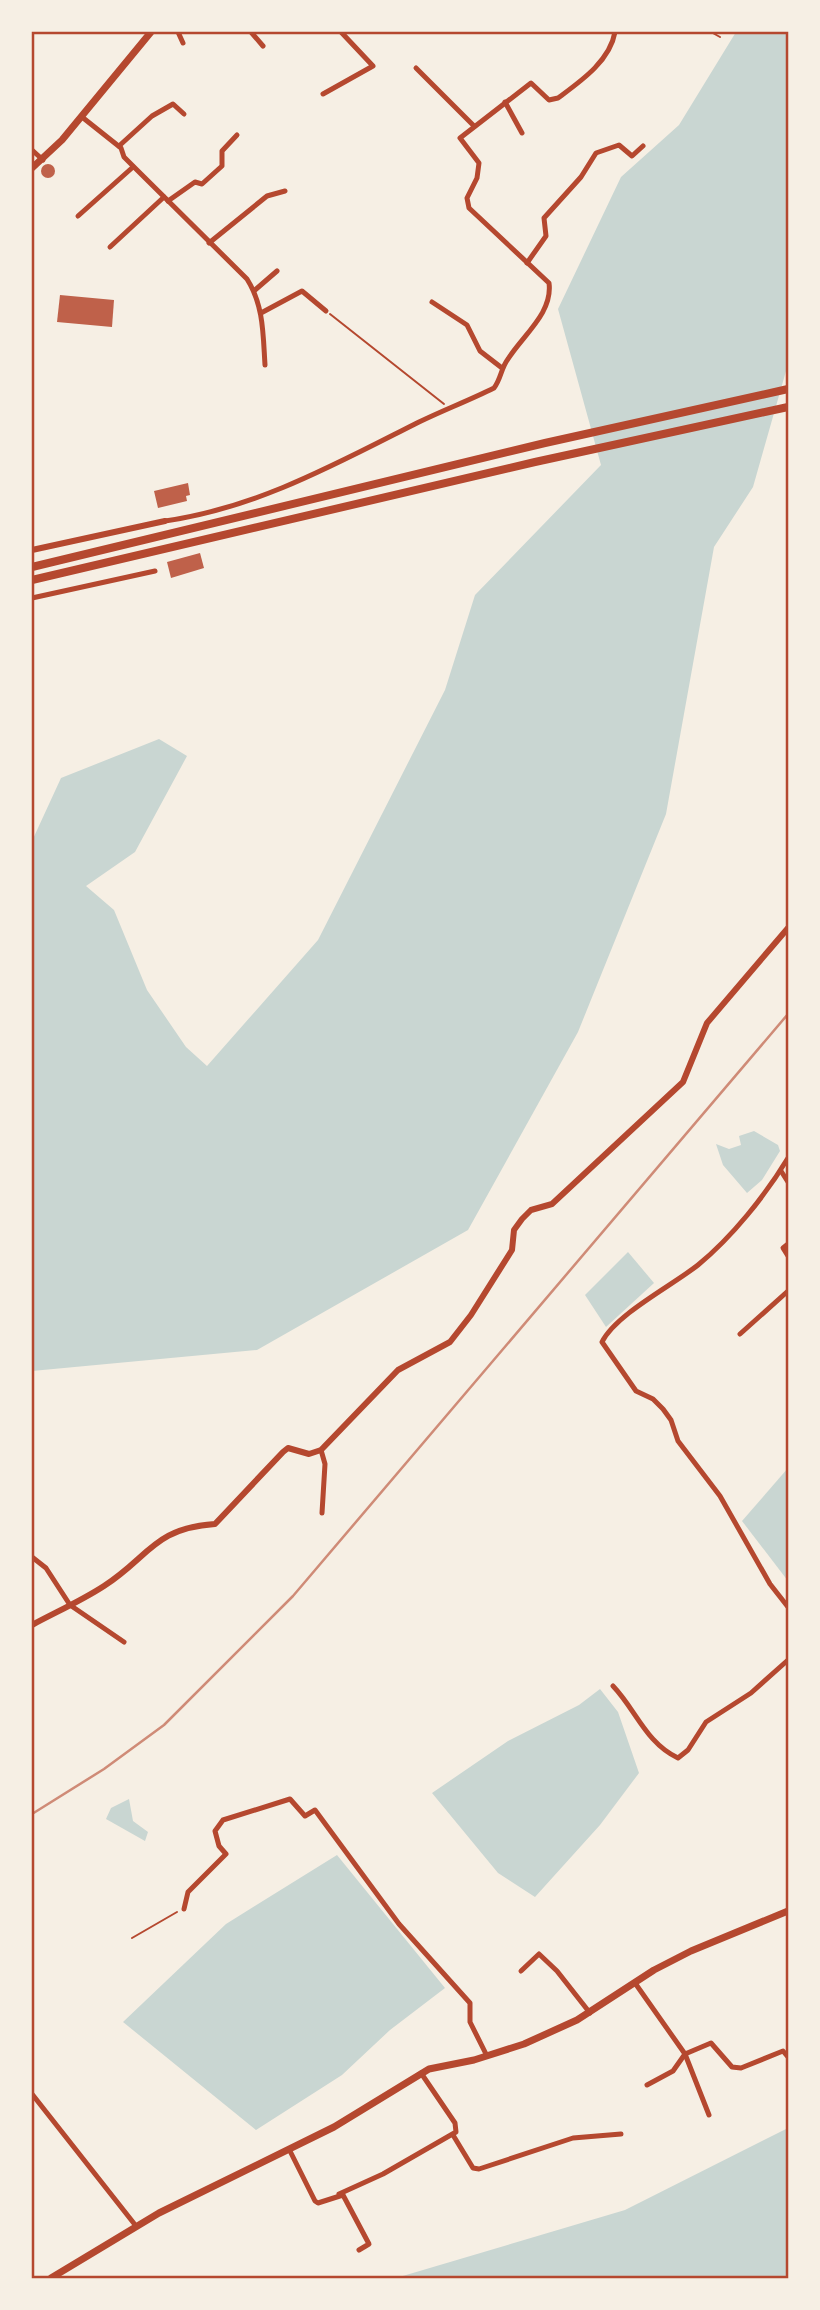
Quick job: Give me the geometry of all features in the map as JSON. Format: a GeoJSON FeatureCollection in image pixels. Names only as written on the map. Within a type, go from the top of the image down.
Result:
{"type":"FeatureCollection","features":[{"type":"Feature","properties":{"kind":"highway"},"geometry":{"type":"LineString","coordinates":[[32,566],[545,443],[789,389]]}},
{"type":"Feature","properties":{"kind":"highway"},"geometry":{"type":"LineString","coordinates":[[32,580],[535,462],[789,407]]}},
{"type":"Feature","properties":{"kind":"main road"},"geometry":{"type":"LineString","coordinates":[[32,168],[43,160],[82,117],[150,32]]}},
{"type":"Feature","properties":{"kind":"main road"},"geometry":{"type":"LineString","coordinates":[[51,2278],[136,2226],[290,2151],[421,2073],[524,2044],[590,2013],[635,1983],[701,1946],[789,1912]]}},
{"type":"Feature","properties":{"kind":"street"},"geometry":{"type":"LineString","coordinates":[[178,32],[183,43]]}},
{"type":"Feature","properties":{"kind":"street"},"geometry":{"type":"LineString","coordinates":[[251,32],[263,46]]}},
{"type":"Feature","properties":{"kind":"street"},"geometry":{"type":"LineString","coordinates":[[323,94],[373,66],[341,32]]}},
{"type":"Feature","properties":{"kind":"street"},"geometry":{"type":"LineString","coordinates":[[32,550],[193,517],[296,484],[494,388],[502,368],[541,314],[550,296],[549,283],[469,208],[467,198],[477,178],[479,163],[460,141],[474,126],[531,82],[549,100],[558,98],[604,60],[611,49],[615,32]]}},
{"type":"Feature","properties":{"kind":"street"},"geometry":{"type":"LineString","coordinates":[[416,68],[474,126]]}},
{"type":"Feature","properties":{"kind":"street"},"geometry":{"type":"LineString","coordinates":[[505,102],[522,134]]}},
{"type":"Feature","properties":{"kind":"street"},"geometry":{"type":"LineString","coordinates":[[119,146],[152,116],[173,104],[184,114]]}},
{"type":"Feature","properties":{"kind":"street"},"geometry":{"type":"LineString","coordinates":[[82,117],[119,146],[133,167],[247,279],[255,290],[261,313],[265,365]]}},
{"type":"Feature","properties":{"kind":"street"},"geometry":{"type":"LineString","coordinates":[[110,247],[166,199],[195,182],[202,184],[222,166],[222,151],[237,135]]}},
{"type":"Feature","properties":{"kind":"street"},"geometry":{"type":"LineString","coordinates":[[527,263],[546,236],[544,218],[581,177],[596,153],[619,145],[632,156],[643,146]]}},
{"type":"Feature","properties":{"kind":"street"},"geometry":{"type":"LineString","coordinates":[[32,150],[43,160]]}},
{"type":"Feature","properties":{"kind":"street"},"geometry":{"type":"LineString","coordinates":[[78,216],[133,167]]}},
{"type":"Feature","properties":{"kind":"street"},"geometry":{"type":"LineString","coordinates":[[209,243],[267,196],[285,191]]}},
{"type":"Feature","properties":{"kind":"street"},"geometry":{"type":"LineString","coordinates":[[255,290],[277,271]]}},
{"type":"Feature","properties":{"kind":"street"},"geometry":{"type":"LineString","coordinates":[[261,313],[302,291],[326,311]]}},
{"type":"Feature","properties":{"kind":"street"},"geometry":{"type":"LineString","coordinates":[[432,302],[467,325],[480,351],[502,368]]}},
{"type":"Feature","properties":{"kind":"street"},"geometry":{"type":"LineString","coordinates":[[32,598],[155,571]]}},
{"type":"Feature","properties":{"kind":"street"},"geometry":{"type":"LineString","coordinates":[[32,1625],[105,1586],[171,1532],[190,1526],[215,1524],[288,1448],[309,1454],[321,1450],[398,1370],[450,1342],[471,1315],[512,1250],[514,1230],[531,1210],[552,1204],[683,1082],[707,1023],[789,928]]}},
{"type":"Feature","properties":{"kind":"street"},"geometry":{"type":"LineString","coordinates":[[789,1158],[721,1243],[698,1265],[652,1294],[602,1342],[636,1391],[653,1399],[663,1409],[678,1441],[719,1496],[743,1539],[789,1607]]}},
{"type":"Feature","properties":{"kind":"street"},"geometry":{"type":"LineString","coordinates":[[781,1171],[789,1182]]}},
{"type":"Feature","properties":{"kind":"street"},"geometry":{"type":"LineString","coordinates":[[789,1244],[783,1248],[789,1256]]}},
{"type":"Feature","properties":{"kind":"street"},"geometry":{"type":"LineString","coordinates":[[740,1334],[789,1291]]}},
{"type":"Feature","properties":{"kind":"street"},"geometry":{"type":"LineString","coordinates":[[321,1450],[325,1464],[322,1513]]}},
{"type":"Feature","properties":{"kind":"street"},"geometry":{"type":"LineString","coordinates":[[32,1557],[46,1568],[70,1605],[124,1642]]}},
{"type":"Feature","properties":{"kind":"street"},"geometry":{"type":"LineString","coordinates":[[613,1686],[650,1738],[678,1758],[688,1750],[706,1722],[751,1693],[789,1660]]}},
{"type":"Feature","properties":{"kind":"street"},"geometry":{"type":"LineString","coordinates":[[184,1909],[188,1892],[226,1854],[219,1846],[215,1831],[223,1820],[290,1799],[305,1816],[315,1810],[399,1924],[470,2003],[470,2022],[486,2056]]}},
{"type":"Feature","properties":{"kind":"street"},"geometry":{"type":"LineString","coordinates":[[521,1971],[538,1954],[557,1971],[590,2013]]}},
{"type":"Feature","properties":{"kind":"street"},"geometry":{"type":"LineString","coordinates":[[635,1983],[685,2054],[709,2115]]}},
{"type":"Feature","properties":{"kind":"street"},"geometry":{"type":"LineString","coordinates":[[647,2085],[673,2071],[685,2054],[711,2043],[732,2067],[741,2068],[783,2051],[789,2057]]}},
{"type":"Feature","properties":{"kind":"street"},"geometry":{"type":"LineString","coordinates":[[421,2073],[455,2123],[453,2135],[473,2168],[479,2169],[573,2138],[621,2134]]}},
{"type":"Feature","properties":{"kind":"street"},"geometry":{"type":"LineString","coordinates":[[32,2094],[136,2226]]}},
{"type":"Feature","properties":{"kind":"street"},"geometry":{"type":"LineString","coordinates":[[290,2151],[318,2203],[383,2174],[453,2135]]}},
{"type":"Feature","properties":{"kind":"street"},"geometry":{"type":"LineString","coordinates":[[339,2194],[343,2195],[369,2244],[359,2250]]}},
{"type":"Feature","properties":{"kind":"path"},"geometry":{"type":"LineString","coordinates":[[711,32],[719,37]]}},
{"type":"Feature","properties":{"kind":"path"},"geometry":{"type":"LineString","coordinates":[[326,311],[450,409]]}},
{"type":"Feature","properties":{"kind":"path"},"geometry":{"type":"LineString","coordinates":[[132,1938],[184,1909]]}},
{"type":"Feature","properties":{"kind":"shaded area"},"geometry":{"type":"Polygon","coordinates":[[[736,32],[788,32],[788,364],[753,487],[714,547],[666,814],[578,1032],[468,1230],[257,1350],[32,1371],[32,841],[61,778],[159,739],[187,756],[135,852],[86,886],[114,910],[147,990],[186,1047],[207,1066],[318,940],[445,690],[475,595],[601,465],[558,309],[621,177],[679,125],[736,32]]]}},
{"type":"Feature","properties":{"kind":"shaded area"},"geometry":{"type":"Polygon","coordinates":[[[754,1131],[778,1145],[780,1151],[762,1180],[747,1193],[723,1165],[716,1144],[729,1149],[741,1145],[739,1136],[754,1131]]]}},
{"type":"Feature","properties":{"kind":"shaded area"},"geometry":{"type":"Polygon","coordinates":[[[628,1252],[654,1283],[606,1327],[585,1295],[628,1252]]]}},
{"type":"Feature","properties":{"kind":"shaded area"},"geometry":{"type":"Polygon","coordinates":[[[788,1468],[788,1581],[742,1521],[788,1468]]]}},
{"type":"Feature","properties":{"kind":"shaded area"},"geometry":{"type":"Polygon","coordinates":[[[600,1689],[618,1712],[639,1773],[600,1825],[535,1897],[498,1873],[432,1793],[508,1741],[579,1705],[600,1689]]]}},
{"type":"Feature","properties":{"kind":"shaded area"},"geometry":{"type":"Polygon","coordinates":[[[129,1799],[133,1821],[148,1832],[145,1841],[106,1819],[111,1808],[129,1799]]]}},
{"type":"Feature","properties":{"kind":"shaded area"},"geometry":{"type":"Polygon","coordinates":[[[337,1855],[445,1988],[390,2030],[342,2075],[256,2130],[123,2022],[226,1924],[337,1855]]]}},
{"type":"Feature","properties":{"kind":"shaded area"},"geometry":{"type":"Polygon","coordinates":[[[788,2128],[788,2278],[396,2278],[625,2210],[788,2128]]]}},
{"type":"Feature","properties":{"kind":"building"},"geometry":{"type":"Polygon","coordinates":[[[48,164],[53,166],[53,176],[48,178],[43,176],[41,171],[43,166],[48,164]]]}},
{"type":"Feature","properties":{"kind":"building"},"geometry":{"type":"Polygon","coordinates":[[[60,295],[114,300],[112,327],[57,322],[60,295]]]}},
{"type":"Feature","properties":{"kind":"building"},"geometry":{"type":"Polygon","coordinates":[[[188,483],[190,495],[186,496],[187,501],[158,508],[154,491],[188,483]]]}},
{"type":"Feature","properties":{"kind":"building"},"geometry":{"type":"Polygon","coordinates":[[[200,553],[204,568],[171,578],[167,562],[200,553]]]}},
{"type":"Feature","properties":{"kind":"railway"},"geometry":{"type":"LineString","coordinates":[[32,1814],[104,1769],[164,1725],[293,1596],[788,1014]]}}]}
